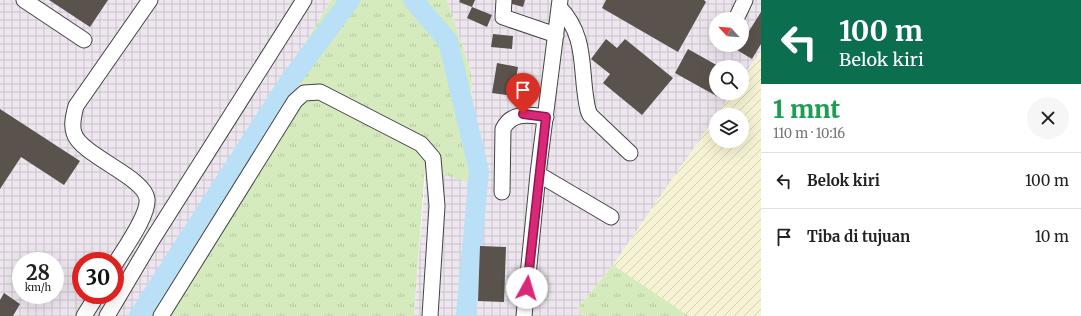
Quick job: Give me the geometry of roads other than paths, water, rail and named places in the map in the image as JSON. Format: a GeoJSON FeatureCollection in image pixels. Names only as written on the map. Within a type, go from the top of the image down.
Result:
{"type":"FeatureCollection","features":[{"type":"Feature","properties":{"kind":"street"},"geometry":{"type":"LineString","coordinates":[[24,0],[84,40]]}},
{"type":"Feature","properties":{"kind":"street"},"geometry":{"type":"LineString","coordinates":[[122,252],[144,215],[147,199],[142,187],[85,147],[74,134],[73,121],[76,106],[150,0]]}},
{"type":"Feature","properties":{"kind":"street"},"geometry":{"type":"LineString","coordinates":[[107,316],[152,240],[304,0]]}},
{"type":"Feature","properties":{"kind":"street"},"geometry":{"type":"LineString","coordinates":[[504,0],[503,17],[556,35]]}},
{"type":"Feature","properties":{"kind":"street"},"geometry":{"type":"LineString","coordinates":[[740,12],[746,0]]}},
{"type":"Feature","properties":{"kind":"street"},"geometry":{"type":"LineString","coordinates":[[524,316],[538,174],[560,4]]}},
{"type":"Feature","properties":{"kind":"street"},"geometry":{"type":"LineString","coordinates":[[560,4],[569,17],[578,36],[588,110],[590,115],[630,153]]}},
{"type":"Feature","properties":{"kind":"street"},"geometry":{"type":"LineString","coordinates":[[160,316],[294,101],[304,93],[320,92],[421,144],[433,158],[437,206],[430,316]]}},
{"type":"Feature","properties":{"kind":"street"},"geometry":{"type":"LineString","coordinates":[[502,192],[503,128],[507,121],[513,116],[523,114],[546,117]]}},
{"type":"Feature","properties":{"kind":"street"},"geometry":{"type":"LineString","coordinates":[[538,174],[612,217]]}},
{"type":"Feature","properties":{"kind":"street"},"geometry":{"type":"LineString","coordinates":[[84,316],[91,304]]}},
{"type":"Feature","properties":{"kind":"waterway"},"geometry":{"type":"LineString","coordinates":[[139,316],[289,82],[350,0]]}},
{"type":"Feature","properties":{"kind":"waterway"},"geometry":{"type":"LineString","coordinates":[[413,0],[448,41],[479,171],[466,316]]}}]}
